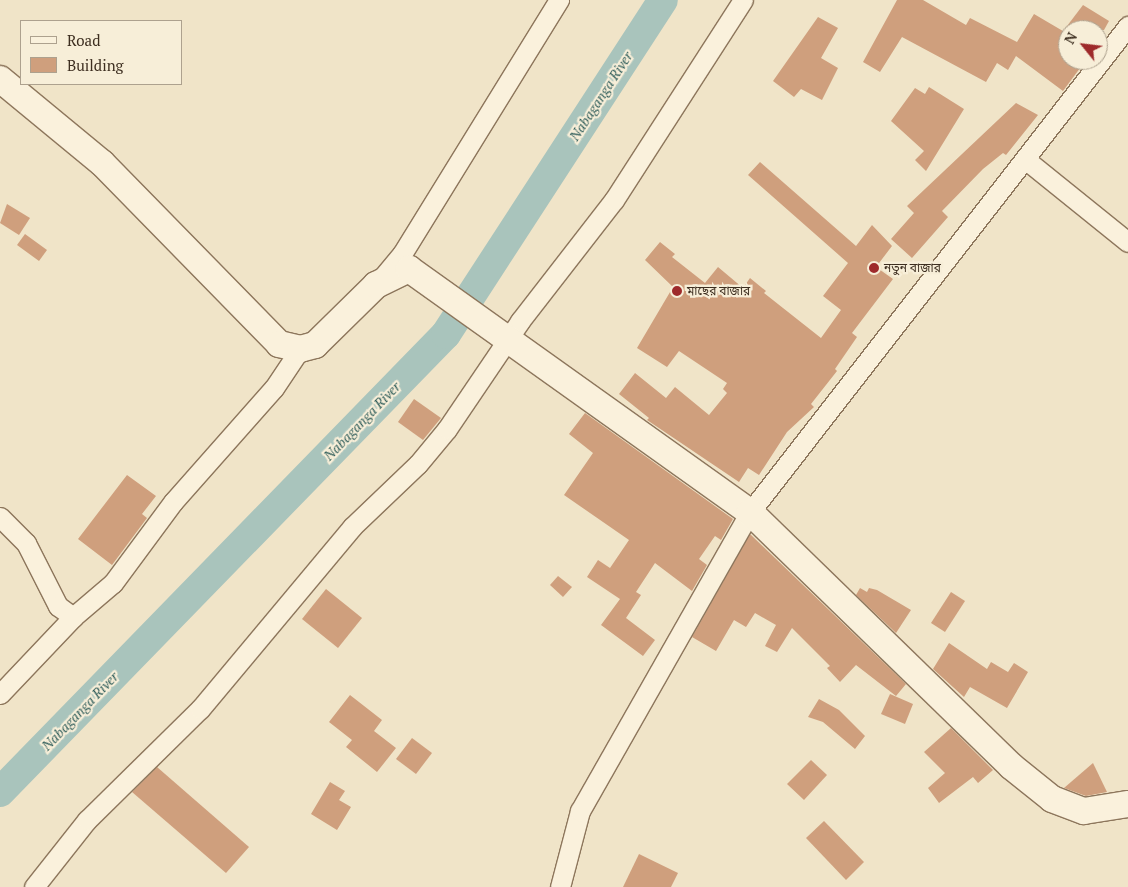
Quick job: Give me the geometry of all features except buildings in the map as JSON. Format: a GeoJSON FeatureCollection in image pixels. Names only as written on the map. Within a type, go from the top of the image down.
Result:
{"type":"FeatureCollection","features":[{"type":"Feature","properties":{"kind":"main road"},"geometry":{"type":"LineString","coordinates":[[0,79],[102,163],[279,344],[300,349],[315,345],[376,285],[410,269],[433,283],[750,512],[1011,766],[1052,799],[1084,811],[1128,804]]}},
{"type":"Feature","properties":{"kind":"street"},"geometry":{"type":"LineString","coordinates":[[376,285],[402,254],[559,0]]}},
{"type":"Feature","properties":{"kind":"street"},"geometry":{"type":"LineString","coordinates":[[34,887],[87,820],[200,708],[352,527],[418,464],[500,332],[614,200],[743,0]]}},
{"type":"Feature","properties":{"kind":"street"},"geometry":{"type":"LineString","coordinates":[[560,887],[580,811],[750,512],[1128,26]]}},
{"type":"Feature","properties":{"kind":"street"},"geometry":{"type":"LineString","coordinates":[[1025,159],[1128,242]]}},
{"type":"Feature","properties":{"kind":"street"},"geometry":{"type":"LineString","coordinates":[[0,694],[73,617],[112,583],[173,502],[274,388],[300,349]]}},
{"type":"Feature","properties":{"kind":"street"},"geometry":{"type":"LineString","coordinates":[[0,517],[26,543],[58,606],[73,617]]}},
{"type":"Feature","properties":{"kind":"waterway","name":"Nabaganga River"},"geometry":{"type":"LineString","coordinates":[[0,792],[446,334],[663,0]]}},
{"type":"Feature","properties":{"kind":"place","name":"নতুন বাজার"},"geometry":{"type":"Point","coordinates":[874,268]}},
{"type":"Feature","properties":{"kind":"place","name":"মাছের বাজার"},"geometry":{"type":"Point","coordinates":[677,291]}}]}
